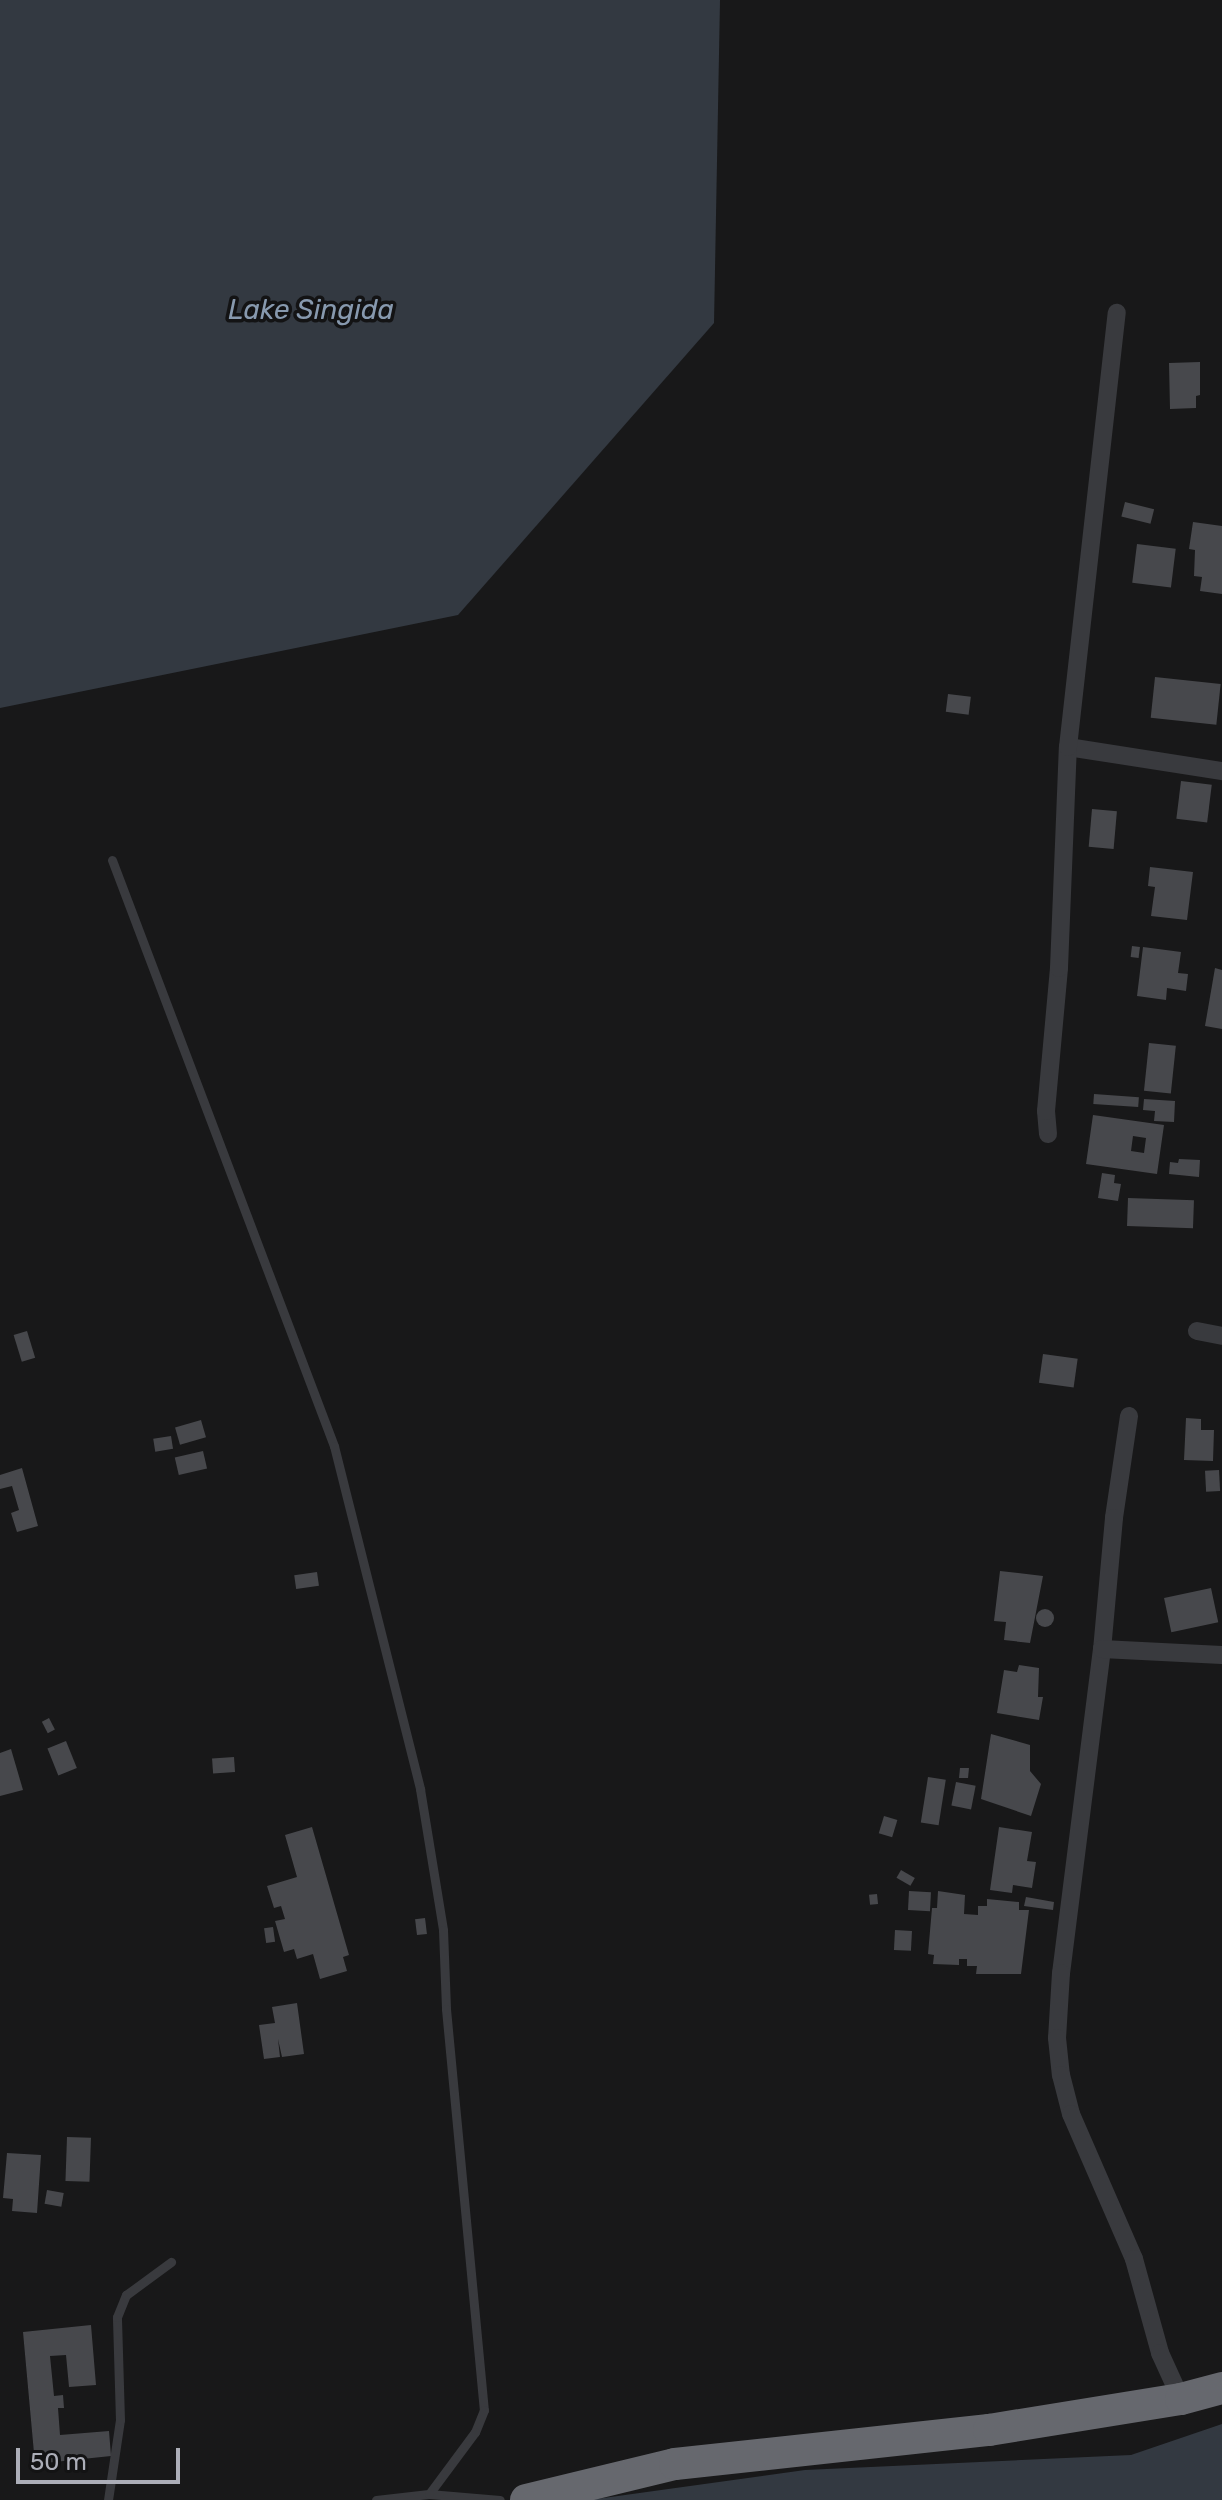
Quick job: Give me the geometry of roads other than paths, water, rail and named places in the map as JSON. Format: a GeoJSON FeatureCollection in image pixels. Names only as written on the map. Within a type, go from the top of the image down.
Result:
{"type":"FeatureCollection","features":[{"type":"Feature","properties":{"kind":"highway"},"geometry":{"type":"LineString","coordinates":[[526,2500],[675,2464],[989,2430],[1181,2399],[1222,2388]]}},
{"type":"Feature","properties":{"kind":"street"},"geometry":{"type":"LineString","coordinates":[[1048,1134],[1046,1111],[1059,968],[1068,747],[1117,313]]}},
{"type":"Feature","properties":{"kind":"street"},"geometry":{"type":"LineString","coordinates":[[1068,747],[1222,771]]}},
{"type":"Feature","properties":{"kind":"street"},"geometry":{"type":"LineString","coordinates":[[1197,1331],[1222,1336]]}},
{"type":"Feature","properties":{"kind":"street"},"geometry":{"type":"LineString","coordinates":[[1129,1416],[1114,1518],[1102,1649],[1061,1973],[1057,2038],[1061,2075],[1071,2114],[1096,2163],[1134,2259],[1160,2353],[1181,2399]]}},
{"type":"Feature","properties":{"kind":"street"},"geometry":{"type":"LineString","coordinates":[[1102,1649],[1222,1655]]}},
{"type":"Feature","properties":{"kind":"lane"},"geometry":{"type":"LineString","coordinates":[[112,860],[334,1446],[420,1789],[443,1930],[446,2009],[484,2410],[475,2432],[429,2494]]}},
{"type":"Feature","properties":{"kind":"lane"},"geometry":{"type":"LineString","coordinates":[[108,2500],[120,2420],[117,2317],[126,2295],[171,2262]]}},
{"type":"Feature","properties":{"kind":"lane"},"geometry":{"type":"LineString","coordinates":[[376,2500],[429,2494],[500,2500]]}},
{"type":"Feature","properties":{"kind":"water","name":"Lake Singida"},"geometry":{"type":"Polygon","coordinates":[[[0,0],[720,0],[714,323],[458,615],[0,708],[0,0]]]}},
{"type":"Feature","properties":{"kind":"water"},"geometry":{"type":"Polygon","coordinates":[[[1222,2424],[1222,2500],[589,2500],[805,2470],[1131,2455],[1222,2424]]]}}]}
